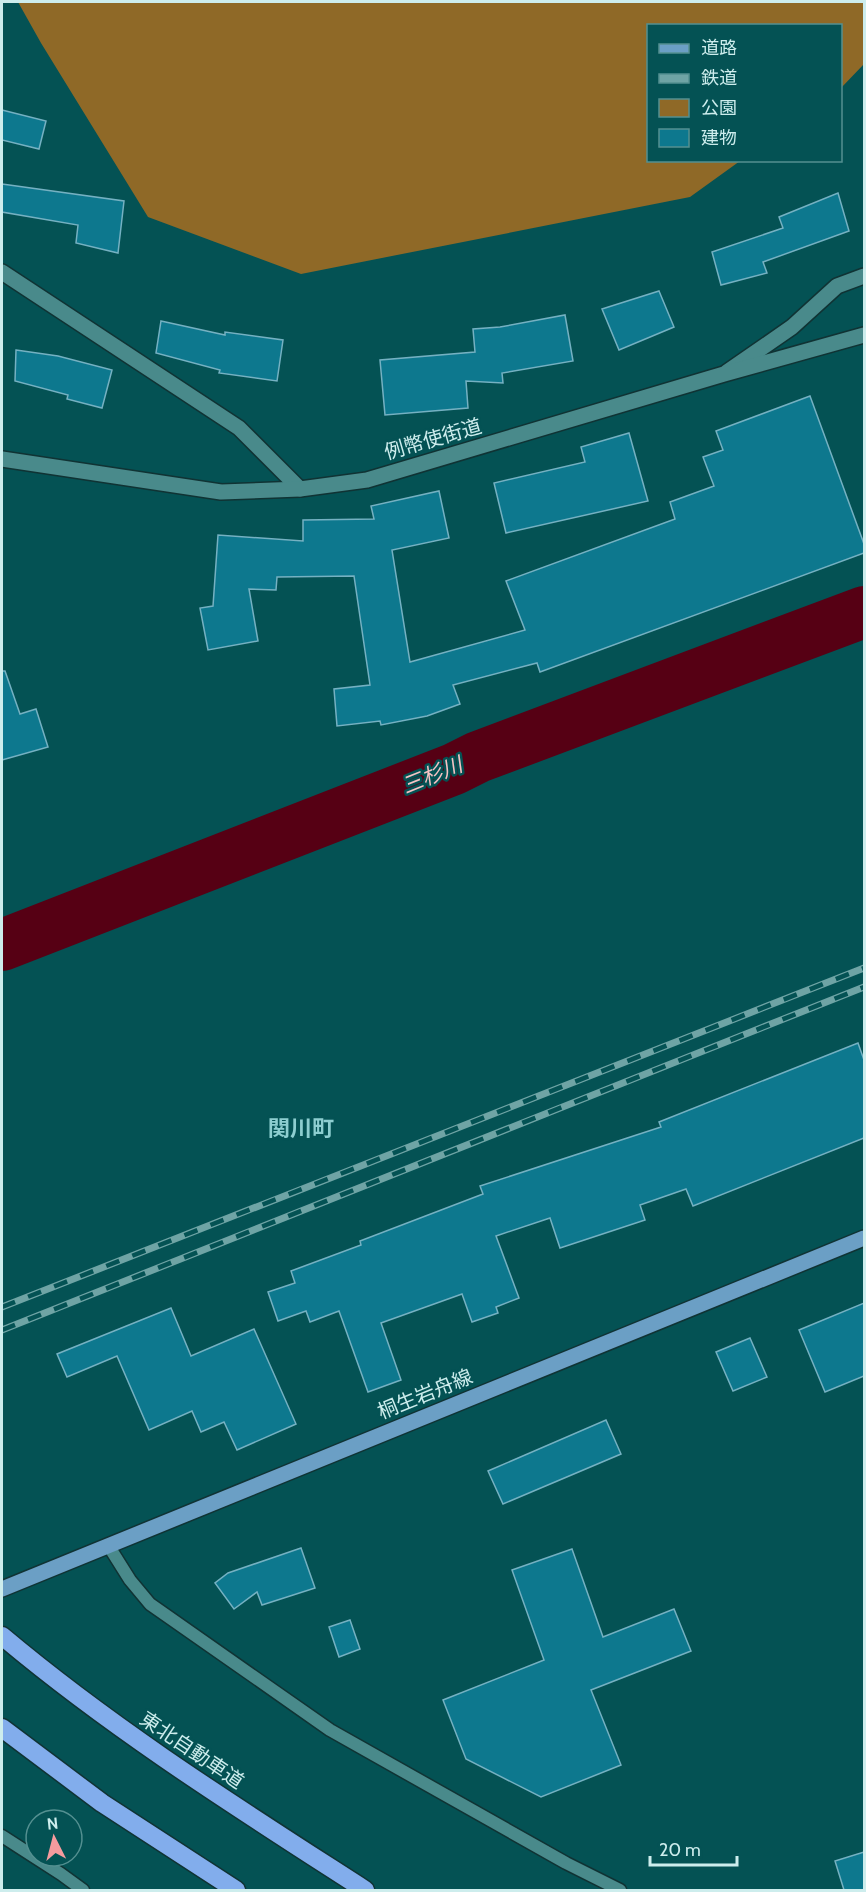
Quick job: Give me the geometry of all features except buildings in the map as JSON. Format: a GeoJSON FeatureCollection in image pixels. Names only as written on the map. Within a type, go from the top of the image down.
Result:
{"type":"FeatureCollection","features":[{"type":"Feature","properties":{"kind":"highway","name":"東北自動車道"},"geometry":{"type":"LineString","coordinates":[[2,1636],[38,1667],[135,1739],[365,1890]]}},
{"type":"Feature","properties":{"kind":"highway"},"geometry":{"type":"LineString","coordinates":[[2,1728],[102,1803],[236,1890]]}},
{"type":"Feature","properties":{"kind":"main road","name":"桐生岩舟線"},"geometry":{"type":"LineString","coordinates":[[2,1589],[864,1238]]}},
{"type":"Feature","properties":{"kind":"street"},"geometry":{"type":"LineString","coordinates":[[2,272],[239,428],[300,489]]}},
{"type":"Feature","properties":{"kind":"street"},"geometry":{"type":"LineString","coordinates":[[724,374],[792,327],[837,286],[864,276]]}},
{"type":"Feature","properties":{"kind":"street","name":"例幣使街道"},"geometry":{"type":"LineString","coordinates":[[2,459],[221,492],[300,489],[367,480],[864,335]]}},
{"type":"Feature","properties":{"kind":"lane"},"geometry":{"type":"LineString","coordinates":[[108,1545],[130,1580],[150,1604],[330,1730],[566,1863],[620,1890]]}},
{"type":"Feature","properties":{"kind":"lane"},"geometry":{"type":"LineString","coordinates":[[2,1836],[83,1890]]}},
{"type":"Feature","properties":{"kind":"green space"},"geometry":{"type":"Polygon","coordinates":[[[18,2],[864,2],[864,64],[842,87],[842,24],[647,24],[647,162],[739,162],[690,197],[301,274],[148,217],[18,2]]]}},
{"type":"Feature","properties":{"kind":"waterway","name":"三杉川"},"geometry":{"type":"LineString","coordinates":[[2,945],[454,769],[478,757],[864,612]]}},
{"type":"Feature","properties":{"kind":"railway"},"geometry":{"type":"LineString","coordinates":[[2,1307],[864,968]]}},
{"type":"Feature","properties":{"kind":"railway"},"geometry":{"type":"LineString","coordinates":[[2,1330],[864,987]]}},
{"type":"Feature","properties":{"kind":"district","name":"関川町"},"geometry":{"type":"Point","coordinates":[301,1128]}}]}
